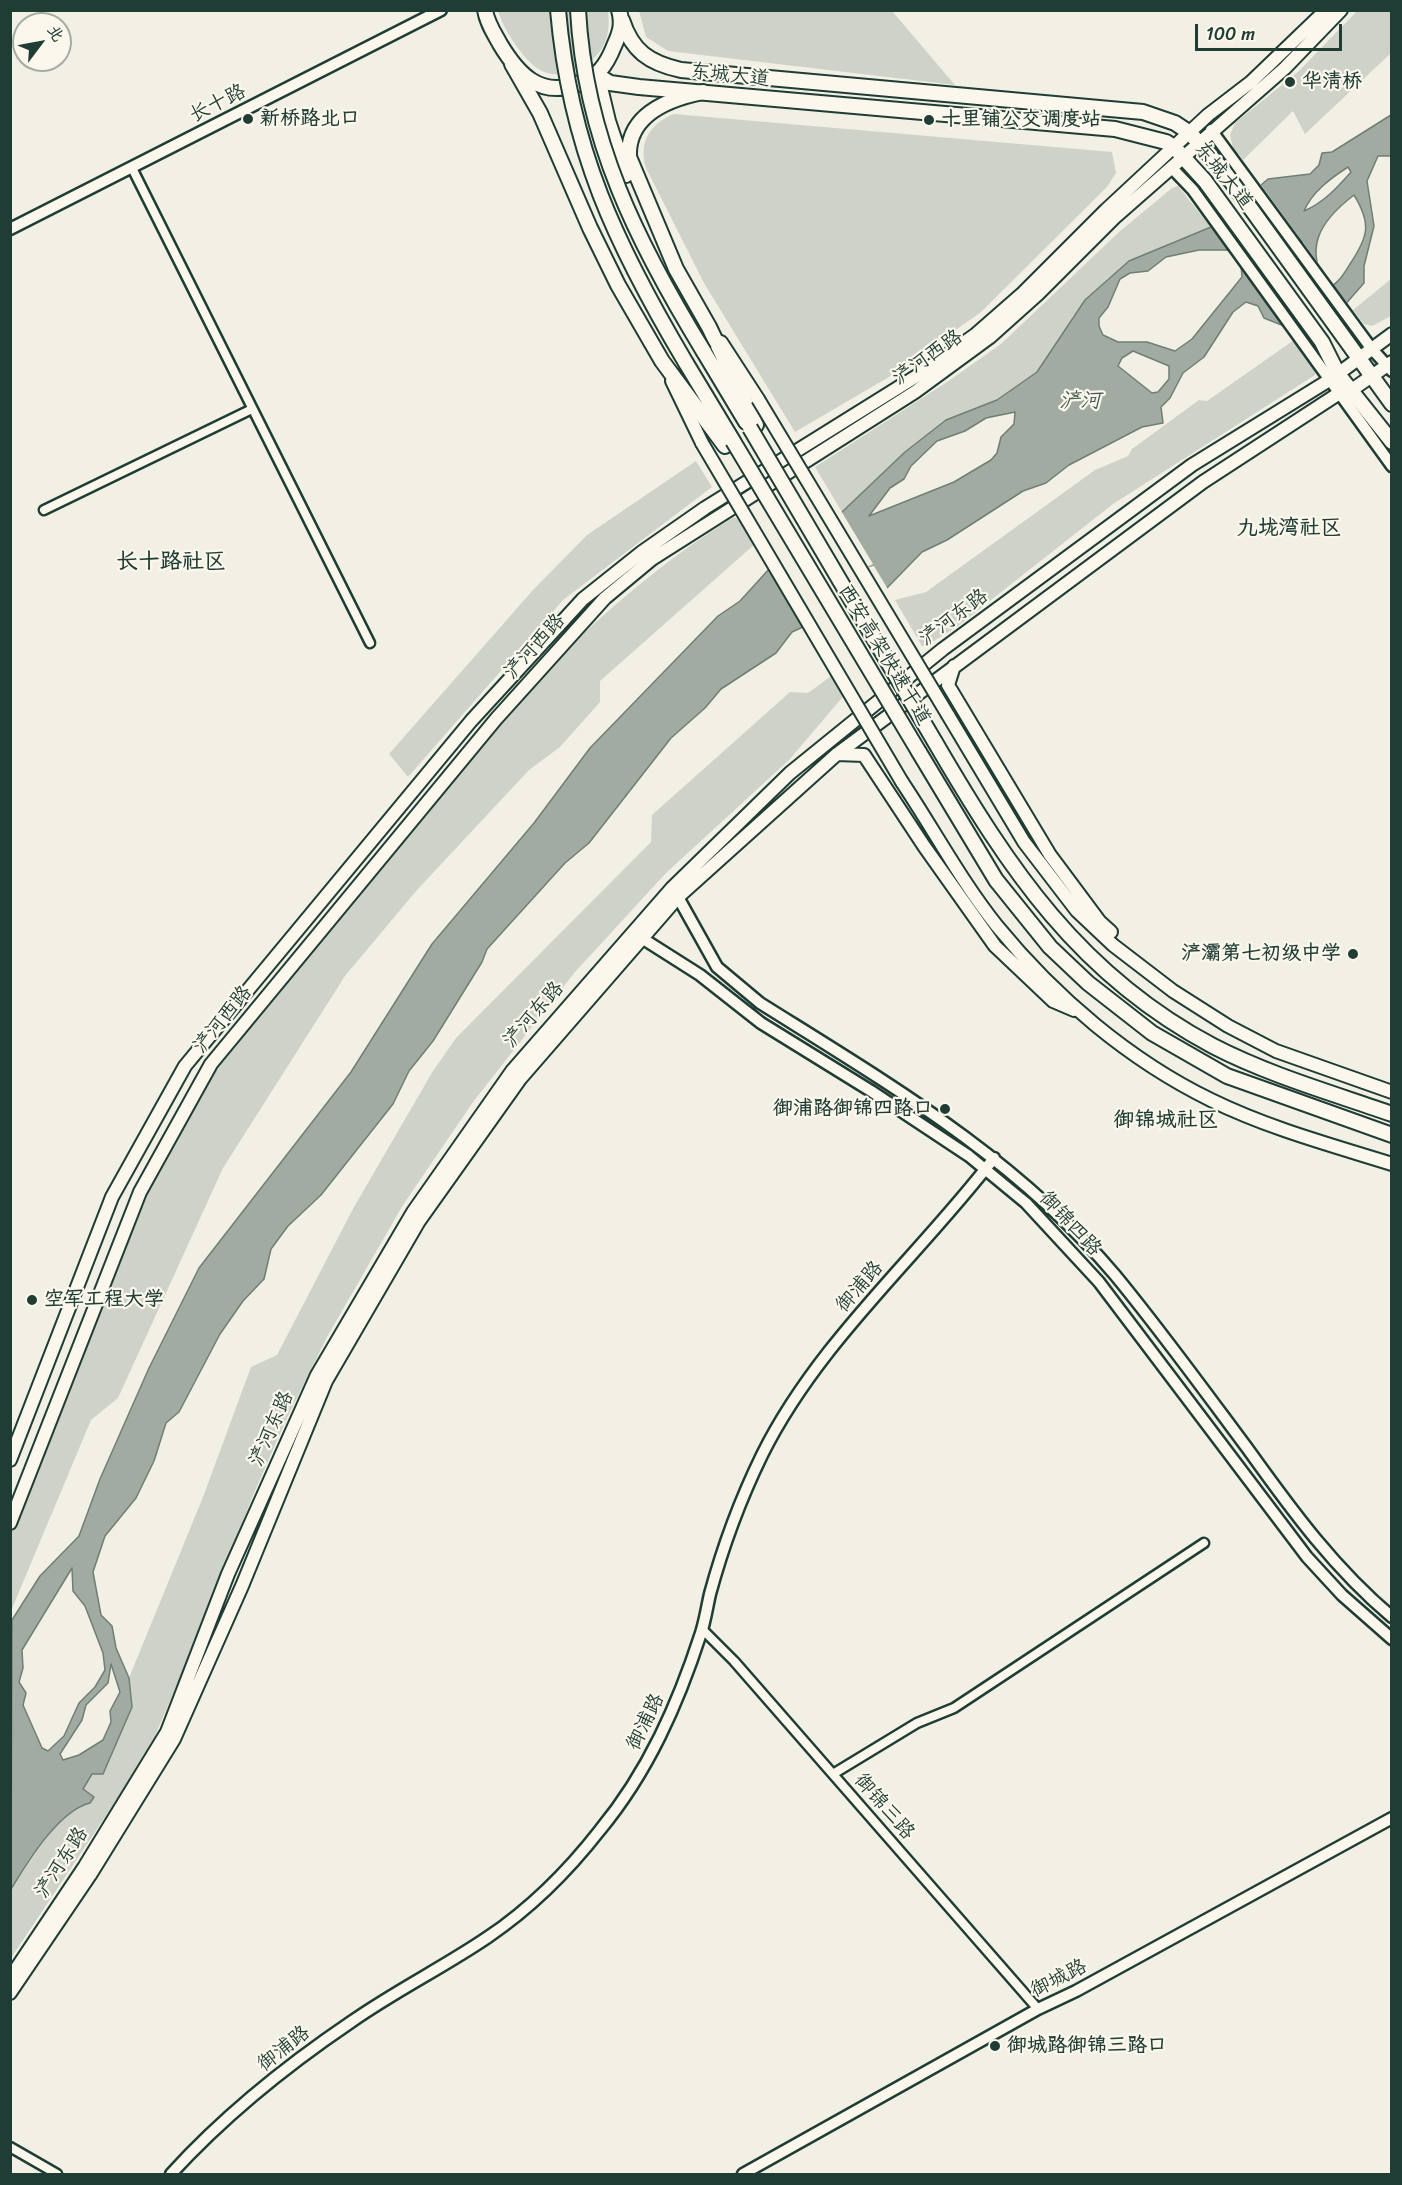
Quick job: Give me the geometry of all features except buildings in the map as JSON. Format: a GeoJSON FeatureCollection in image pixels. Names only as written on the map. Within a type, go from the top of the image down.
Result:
{"type":"FeatureCollection","features":[{"type":"Feature","properties":{"kind":"main road"},"geometry":{"type":"LineString","coordinates":[[483,10],[489,25],[540,113],[603,257],[662,361],[702,443],[902,782],[950,860],[996,925],[1032,967],[1086,1016],[1145,1063],[1212,1100],[1265,1123],[1392,1164]]}},
{"type":"Feature","properties":{"kind":"main road","name":"西安高架快速干道"},"geometry":{"type":"LineString","coordinates":[[558,10],[571,105],[595,185],[627,259],[729,443],[776,509],[996,880],[1050,947],[1088,983],[1152,1033],[1227,1076],[1392,1135]]}},
{"type":"Feature","properties":{"kind":"main road","name":"西安高架快速干道"},"geometry":{"type":"LineString","coordinates":[[578,10],[586,78],[614,181],[648,256],[704,352],[753,427],[935,742],[1017,875],[1060,927],[1112,977],[1150,1006],[1213,1046],[1258,1066],[1392,1113]]}},
{"type":"Feature","properties":{"kind":"main road","name":"浐河西路"},"geometry":{"type":"LineString","coordinates":[[10,1523],[140,1192],[211,1064],[496,719],[605,598],[628,578],[698,527],[963,358],[1018,313],[1114,218],[1183,159],[1208,116],[1264,70],[1326,10]]}},
{"type":"Feature","properties":{"kind":"main road","name":"浐河西路"},"geometry":{"type":"LineString","coordinates":[[10,1460],[112,1197],[185,1066],[471,721],[583,599],[642,552],[705,508],[949,355],[1023,293],[1106,210],[1174,147],[1211,130],[1285,68],[1341,10]]}},
{"type":"Feature","properties":{"kind":"main road"},"geometry":{"type":"LineString","coordinates":[[512,64],[526,79],[548,88],[563,89],[597,75],[610,58],[620,15]]}},
{"type":"Feature","properties":{"kind":"main road","name":"东城大道"},"geometry":{"type":"LineString","coordinates":[[620,15],[627,36],[638,52],[659,64],[681,70],[1143,112],[1175,123],[1229,166],[1358,360],[1392,404]]}},
{"type":"Feature","properties":{"kind":"main road"},"geometry":{"type":"LineString","coordinates":[[597,75],[608,121],[635,196],[709,327],[758,399],[1024,842],[1077,911],[1113,945],[1173,991],[1228,1026],[1276,1051],[1392,1092]]}},
{"type":"Feature","properties":{"kind":"main road","name":"东城大道"},"geometry":{"type":"LineString","coordinates":[[597,75],[610,83],[1115,129],[1155,137],[1174,147],[1205,181],[1335,376],[1353,389],[1392,442]]}},
{"type":"Feature","properties":{"kind":"main road"},"geometry":{"type":"LineString","coordinates":[[676,269],[633,171],[629,157],[630,138],[636,126],[656,108],[678,97],[703,92]]}},
{"type":"Feature","properties":{"kind":"main road"},"geometry":{"type":"LineString","coordinates":[[709,327],[753,427]]}},
{"type":"Feature","properties":{"kind":"main road","name":"浐河东路"},"geometry":{"type":"LineString","coordinates":[[10,1978],[85,1866],[167,1732],[228,1574],[317,1375],[413,1212],[512,1071],[675,892],[790,773],[943,649],[1192,465],[1335,376],[1392,334]]}},
{"type":"Feature","properties":{"kind":"main road"},"geometry":{"type":"LineString","coordinates":[[662,361],[729,443]]}},
{"type":"Feature","properties":{"kind":"main road","name":"浐河东路"},"geometry":{"type":"LineString","coordinates":[[675,892],[837,754],[1203,482],[1338,394],[1353,389],[1390,366]]}},
{"type":"Feature","properties":{"kind":"main road"},"geometry":{"type":"LineString","coordinates":[[954,666],[948,685],[1050,855],[1100,922],[1173,991]]}},
{"type":"Feature","properties":{"kind":"main road"},"geometry":{"type":"LineString","coordinates":[[837,754],[864,755],[994,946],[1053,1001],[1086,1016]]}},
{"type":"Feature","properties":{"kind":"main road","name":"浐河东路"},"geometry":{"type":"LineString","coordinates":[[10,1994],[90,1875],[174,1739],[242,1586],[326,1382],[419,1221],[520,1080],[636,934]]}},
{"type":"Feature","properties":{"kind":"street","name":"长十路"},"geometry":{"type":"LineString","coordinates":[[10,228],[441,10]]}},
{"type":"Feature","properties":{"kind":"street"},"geometry":{"type":"LineString","coordinates":[[1211,130],[1229,166],[1371,348],[1390,366]]}},
{"type":"Feature","properties":{"kind":"street"},"geometry":{"type":"LineString","coordinates":[[1171,167],[1193,190],[1315,345]]}},
{"type":"Feature","properties":{"kind":"street"},"geometry":{"type":"LineString","coordinates":[[132,168],[370,643]]}},
{"type":"Feature","properties":{"kind":"street"},"geometry":{"type":"LineString","coordinates":[[1335,376],[1338,394],[1392,466]]}},
{"type":"Feature","properties":{"kind":"street"},"geometry":{"type":"LineString","coordinates":[[44,510],[252,409]]}},
{"type":"Feature","properties":{"kind":"street","name":"御锦四路"},"geometry":{"type":"LineString","coordinates":[[675,892],[710,957],[727,978],[760,1003],[927,1108],[994,1158],[1060,1217],[1115,1275],[1311,1535],[1363,1593],[1392,1617]]}},
{"type":"Feature","properties":{"kind":"street","name":"御锦四路"},"geometry":{"type":"LineString","coordinates":[[636,934],[700,975],[760,1023],[871,1090],[986,1168],[1026,1203],[1099,1282],[1163,1363],[1307,1557],[1342,1595],[1392,1639]]}},
{"type":"Feature","properties":{"kind":"street","name":"御浦路"},"geometry":{"type":"LineString","coordinates":[[171,2175],[243,2105],[311,2050],[393,1994],[488,1937],[541,1896],[602,1829],[644,1767],[675,1706],[702,1629],[709,1597],[733,1523],[747,1488],[778,1425],[814,1372],[846,1331],[994,1158]]}},
{"type":"Feature","properties":{"kind":"street"},"geometry":{"type":"LineString","coordinates":[[833,1774],[917,1723],[954,1708],[1204,1543]]}},
{"type":"Feature","properties":{"kind":"street","name":"御锦三路"},"geometry":{"type":"LineString","coordinates":[[702,1629],[734,1661],[1038,2009]]}},
{"type":"Feature","properties":{"kind":"street","name":"御城路"},"geometry":{"type":"LineString","coordinates":[[743,2175],[1038,2009],[1076,1991],[1392,1818]]}},
{"type":"Feature","properties":{"kind":"street"},"geometry":{"type":"LineString","coordinates":[[10,2147],[57,2175]]}},
{"type":"Feature","properties":{"kind":"shaded area"},"geometry":{"type":"Polygon","coordinates":[[[498,11],[608,11],[606,41],[597,56],[590,62],[571,71],[551,74],[537,68],[523,54],[510,36],[498,11]]]}},
{"type":"Feature","properties":{"kind":"shaded area"},"geometry":{"type":"Polygon","coordinates":[[[639,11],[892,11],[955,85],[668,51],[646,37],[639,11]]]}},
{"type":"Feature","properties":{"kind":"shaded area"},"geometry":{"type":"Polygon","coordinates":[[[1357,11],[1391,11],[1391,53],[1305,134],[1293,111],[1243,160],[1239,154],[1235,157],[1230,135],[1235,123],[1299,71],[1357,11]]]}},
{"type":"Feature","properties":{"kind":"shaded area"},"geometry":{"type":"Polygon","coordinates":[[[674,114],[1112,152],[1116,173],[1107,187],[981,312],[894,374],[795,432],[704,283],[646,168],[644,150],[648,135],[658,123],[674,114]]]}},
{"type":"Feature","properties":{"kind":"shaded area"},"geometry":{"type":"Polygon","coordinates":[[[1178,186],[1211,227],[1194,236],[1174,241],[1108,278],[1073,316],[1061,340],[1037,372],[997,400],[946,420],[905,452],[842,512],[815,467],[947,382],[1001,344],[1119,232],[1172,188],[1178,186]]]}},
{"type":"Feature","properties":{"kind":"shaded area"},"geometry":{"type":"Polygon","coordinates":[[[1391,279],[1391,316],[1372,326],[1364,324],[1353,310],[1391,279]]]}},
{"type":"Feature","properties":{"kind":"shaded area"},"geometry":{"type":"Polygon","coordinates":[[[1294,340],[1305,355],[1308,353],[1316,369],[1315,375],[1113,504],[958,626],[926,646],[922,646],[895,600],[926,592],[1095,470],[1128,456],[1132,449],[1199,400],[1207,401],[1294,340]]]}},
{"type":"Feature","properties":{"kind":"shaded area"},"geometry":{"type":"Polygon","coordinates":[[[696,461],[712,487],[563,600],[408,777],[389,754],[533,590],[587,535],[696,461]]]}},
{"type":"Feature","properties":{"kind":"shaded area"},"geometry":{"type":"Polygon","coordinates":[[[734,517],[742,522],[755,544],[600,681],[600,702],[560,747],[529,770],[417,890],[345,976],[223,1168],[118,1398],[91,1420],[11,1611],[11,1532],[165,1152],[215,1059],[540,675],[632,590],[707,534],[734,517]]]}},
{"type":"Feature","properties":{"kind":"shaded area"},"geometry":{"type":"Polygon","coordinates":[[[834,674],[846,693],[789,760],[666,873],[575,972],[473,1102],[403,1205],[327,1337],[286,1420],[155,1736],[113,1805],[11,1958],[11,1889],[54,1827],[79,1806],[83,1789],[132,1707],[129,1678],[203,1497],[251,1367],[277,1355],[354,1207],[433,1071],[456,1038],[651,842],[652,815],[790,692],[808,693],[834,674]]]}},
{"type":"Feature","properties":{"kind":"water","name":"浐河"},"geometry":{"type":"Polygon","coordinates":[[[1391,115],[1391,156],[1378,156],[1367,181],[1374,226],[1364,266],[1364,283],[1343,307],[1284,326],[1264,318],[1258,306],[1246,302],[1233,312],[1204,357],[1183,373],[1170,398],[1161,407],[1163,423],[1142,427],[1069,465],[1046,483],[1023,491],[947,540],[922,552],[887,588],[792,632],[776,653],[721,689],[705,708],[671,738],[589,843],[565,863],[487,949],[482,962],[433,1041],[409,1071],[393,1104],[321,1195],[288,1226],[271,1249],[264,1279],[243,1301],[220,1334],[179,1412],[166,1423],[154,1461],[136,1498],[105,1536],[93,1572],[101,1615],[112,1626],[116,1648],[129,1678],[132,1707],[103,1774],[92,1774],[83,1789],[94,1797],[90,1803],[78,1808],[55,1827],[35,1852],[11,1889],[12,1620],[40,1576],[79,1536],[100,1479],[149,1368],[199,1268],[351,1072],[432,944],[534,823],[590,748],[718,616],[740,601],[770,568],[842,512],[905,452],[946,420],[997,400],[1037,372],[1085,300],[1129,261],[1211,227],[1249,202],[1268,179],[1310,174],[1319,165],[1322,153],[1332,152],[1391,115]],[[1348,167],[1329,181],[1307,204],[1304,211],[1324,199],[1351,172],[1348,167]],[[1354,195],[1332,215],[1324,226],[1316,248],[1321,274],[1329,288],[1341,278],[1361,246],[1366,230],[1364,214],[1354,195]],[[1199,250],[1166,257],[1148,271],[1130,273],[1120,279],[1108,307],[1099,318],[1099,326],[1103,335],[1118,342],[1147,342],[1175,351],[1192,339],[1242,277],[1240,253],[1226,250],[1199,250]],[[1133,351],[1122,358],[1118,366],[1152,393],[1158,392],[1169,379],[1169,366],[1133,351]],[[1015,412],[986,418],[965,431],[937,441],[911,466],[904,479],[890,488],[869,516],[954,482],[991,460],[997,453],[1001,437],[1014,424],[1015,412]],[[72,1568],[22,1650],[23,1668],[19,1682],[26,1693],[23,1705],[42,1748],[48,1751],[64,1736],[79,1703],[95,1687],[105,1670],[103,1653],[85,1606],[73,1591],[72,1568]],[[111,1664],[108,1683],[86,1705],[82,1720],[60,1754],[63,1760],[79,1755],[103,1740],[111,1722],[110,1711],[120,1692],[111,1664]]]}},
{"type":"Feature","properties":{"kind":"pier"},"geometry":{"type":"Polygon","coordinates":[[[1259,182],[1299,237],[1300,243],[1303,242],[1321,267],[1330,284],[1332,283],[1349,305],[1314,325],[1294,330],[1286,329],[1238,264],[1237,256],[1231,254],[1209,225],[1229,216],[1246,200],[1259,182]]]}},
{"type":"Feature","properties":{"kind":"pier"},"geometry":{"type":"Polygon","coordinates":[[[840,509],[873,564],[863,569],[874,566],[889,591],[863,606],[807,628],[768,565],[840,509]]]}},
{"type":"Feature","properties":{"kind":"place","name":"华清桥"},"geometry":{"type":"Point","coordinates":[1290,82]}},
{"type":"Feature","properties":{"kind":"place","name":"新桥路北口"},"geometry":{"type":"Point","coordinates":[248,119]}},
{"type":"Feature","properties":{"kind":"place","name":"十里铺公交调度站"},"geometry":{"type":"Point","coordinates":[929,120]}},
{"type":"Feature","properties":{"kind":"place","name":"浐灞第七初级中学"},"geometry":{"type":"Point","coordinates":[1353,954]}},
{"type":"Feature","properties":{"kind":"place","name":"御浦路御锦四路口"},"geometry":{"type":"Point","coordinates":[945,1109]}},
{"type":"Feature","properties":{"kind":"place","name":"空军工程大学"},"geometry":{"type":"Point","coordinates":[32,1300]}},
{"type":"Feature","properties":{"kind":"place","name":"御城路御锦三路口"},"geometry":{"type":"Point","coordinates":[995,2046]}},
{"type":"Feature","properties":{"kind":"district","name":"九垅湾社区"},"geometry":{"type":"Point","coordinates":[1289,529]}},
{"type":"Feature","properties":{"kind":"district","name":"长十路社区"},"geometry":{"type":"Point","coordinates":[171,562]}},
{"type":"Feature","properties":{"kind":"district","name":"御锦城社区"},"geometry":{"type":"Point","coordinates":[1166,1121]}}]}
